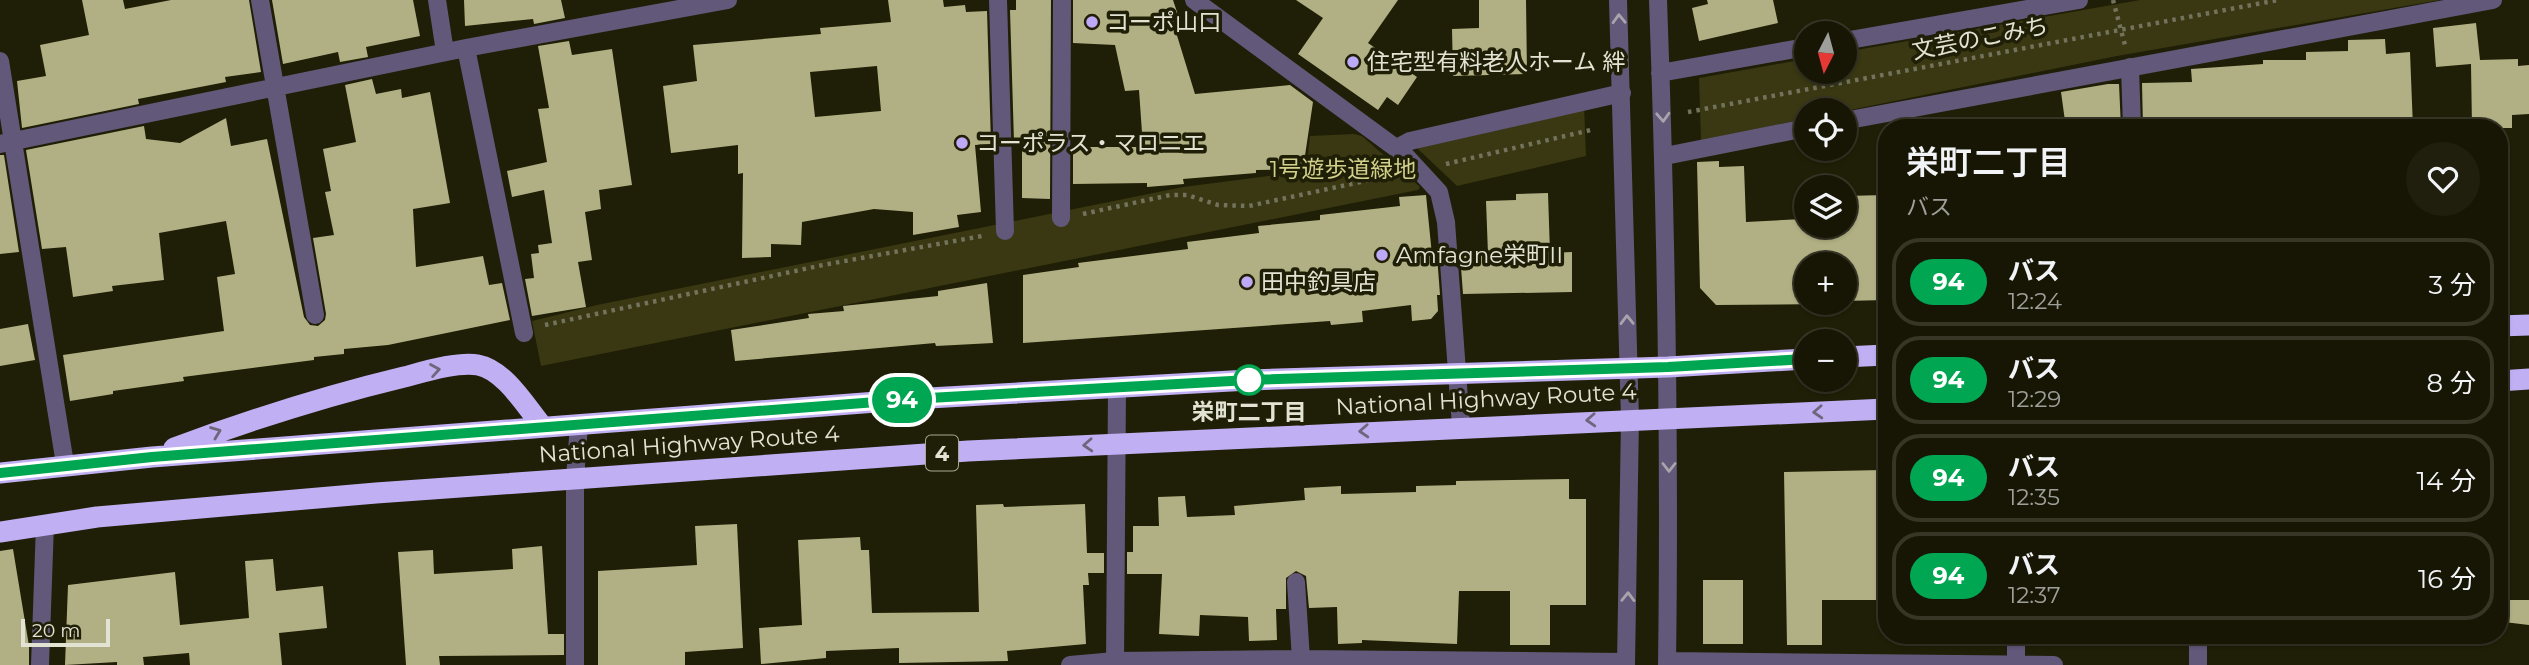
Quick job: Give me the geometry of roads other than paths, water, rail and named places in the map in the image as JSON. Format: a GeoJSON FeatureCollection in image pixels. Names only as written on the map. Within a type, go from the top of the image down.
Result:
{"type":"FeatureCollection","features":[{"type":"Feature","properties":{"kind":"highway"},"geometry":{"type":"LineString","coordinates":[[2508,326],[2529,325]]}},
{"type":"Feature","properties":{"kind":"highway"},"geometry":{"type":"LineString","coordinates":[[1857,356],[1878,355]]}},
{"type":"Feature","properties":{"kind":"highway","name":"National Highway Route 4"},"geometry":{"type":"LineString","coordinates":[[0,473],[65,464],[579,424],[1117,388],[1794,360]]}},
{"type":"Feature","properties":{"kind":"highway"},"geometry":{"type":"LineString","coordinates":[[152,457],[315,399],[433,370],[478,365],[496,374],[511,388],[543,427]]}},
{"type":"Feature","properties":{"kind":"highway"},"geometry":{"type":"LineString","coordinates":[[2508,380],[2529,379]]}},
{"type":"Feature","properties":{"kind":"highway","name":"National Highway Route 4"},"geometry":{"type":"LineString","coordinates":[[0,532],[45,524],[177,510],[575,479],[1117,443],[1878,408]]}},
{"type":"Feature","properties":{"kind":"street"},"geometry":{"type":"LineString","coordinates":[[260,0],[315,315]]}},
{"type":"Feature","properties":{"kind":"street"},"geometry":{"type":"LineString","coordinates":[[436,0],[445,52]]}},
{"type":"Feature","properties":{"kind":"street"},"geometry":{"type":"LineString","coordinates":[[998,0],[1005,231]]}},
{"type":"Feature","properties":{"kind":"street"},"geometry":{"type":"LineString","coordinates":[[1061,218],[1062,0]]}},
{"type":"Feature","properties":{"kind":"street"},"geometry":{"type":"LineString","coordinates":[[1194,0],[1397,148],[1421,169],[1439,192],[1446,222],[1461,426]]}},
{"type":"Feature","properties":{"kind":"street"},"geometry":{"type":"LineString","coordinates":[[1070,665],[1301,659],[1626,663],[1630,419],[1618,0]]}},
{"type":"Feature","properties":{"kind":"street"},"geometry":{"type":"LineString","coordinates":[[1658,0],[1665,156],[1669,417],[1668,663],[2054,665]]}},
{"type":"Feature","properties":{"kind":"street"},"geometry":{"type":"LineString","coordinates":[[1857,38],[1987,8],[2079,0]]}},
{"type":"Feature","properties":{"kind":"street"},"geometry":{"type":"LineString","coordinates":[[1857,118],[2493,0]]}},
{"type":"Feature","properties":{"kind":"street"},"geometry":{"type":"LineString","coordinates":[[6,143],[445,52],[721,1]]}},
{"type":"Feature","properties":{"kind":"street"},"geometry":{"type":"LineString","coordinates":[[466,48],[524,333]]}},
{"type":"Feature","properties":{"kind":"street"},"geometry":{"type":"LineString","coordinates":[[1660,73],[1794,49]]}},
{"type":"Feature","properties":{"kind":"street"},"geometry":{"type":"LineString","coordinates":[[0,61],[6,143],[65,464]]}},
{"type":"Feature","properties":{"kind":"street"},"geometry":{"type":"LineString","coordinates":[[2130,66],[2132,119]]}},
{"type":"Feature","properties":{"kind":"street"},"geometry":{"type":"LineString","coordinates":[[1397,148],[1410,141],[1622,93]]}},
{"type":"Feature","properties":{"kind":"street"},"geometry":{"type":"LineString","coordinates":[[1665,156],[1794,130]]}},
{"type":"Feature","properties":{"kind":"street"},"geometry":{"type":"LineString","coordinates":[[1115,663],[1117,388]]}},
{"type":"Feature","properties":{"kind":"street"},"geometry":{"type":"LineString","coordinates":[[575,665],[575,479],[579,424]]}},
{"type":"Feature","properties":{"kind":"street"},"geometry":{"type":"LineString","coordinates":[[40,665],[45,524]]}},
{"type":"Feature","properties":{"kind":"street"},"geometry":{"type":"LineString","coordinates":[[1296,582],[1301,659]]}},
{"type":"Feature","properties":{"kind":"street"},"geometry":{"type":"LineString","coordinates":[[2016,644],[2016,664]]}},
{"type":"Feature","properties":{"kind":"street"},"geometry":{"type":"LineString","coordinates":[[2198,644],[2198,665]]}},
{"type":"Feature","properties":{"kind":"place","name":"コーポ山口"},"geometry":{"type":"Point","coordinates":[1092,22]}},
{"type":"Feature","properties":{"kind":"place","name":"住宅型有料老人ホーム 絆"},"geometry":{"type":"Point","coordinates":[1353,62]}},
{"type":"Feature","properties":{"kind":"place","name":"コーポラス・マロニエ"},"geometry":{"type":"Point","coordinates":[962,143]}},
{"type":"Feature","properties":{"kind":"place","name":"Amfagne栄町II"},"geometry":{"type":"Point","coordinates":[1382,255]}},
{"type":"Feature","properties":{"kind":"place","name":"田中釣具店"},"geometry":{"type":"Point","coordinates":[1247,282]}},
{"type":"Feature","properties":{"kind":"place","name":"栄町二丁目"},"geometry":{"type":"Point","coordinates":[1249,380]}},
{"type":"Feature","properties":{"kind":"park label","name":"1号遊歩道緑地"},"geometry":{"type":"Point","coordinates":[1343,169]}}]}
